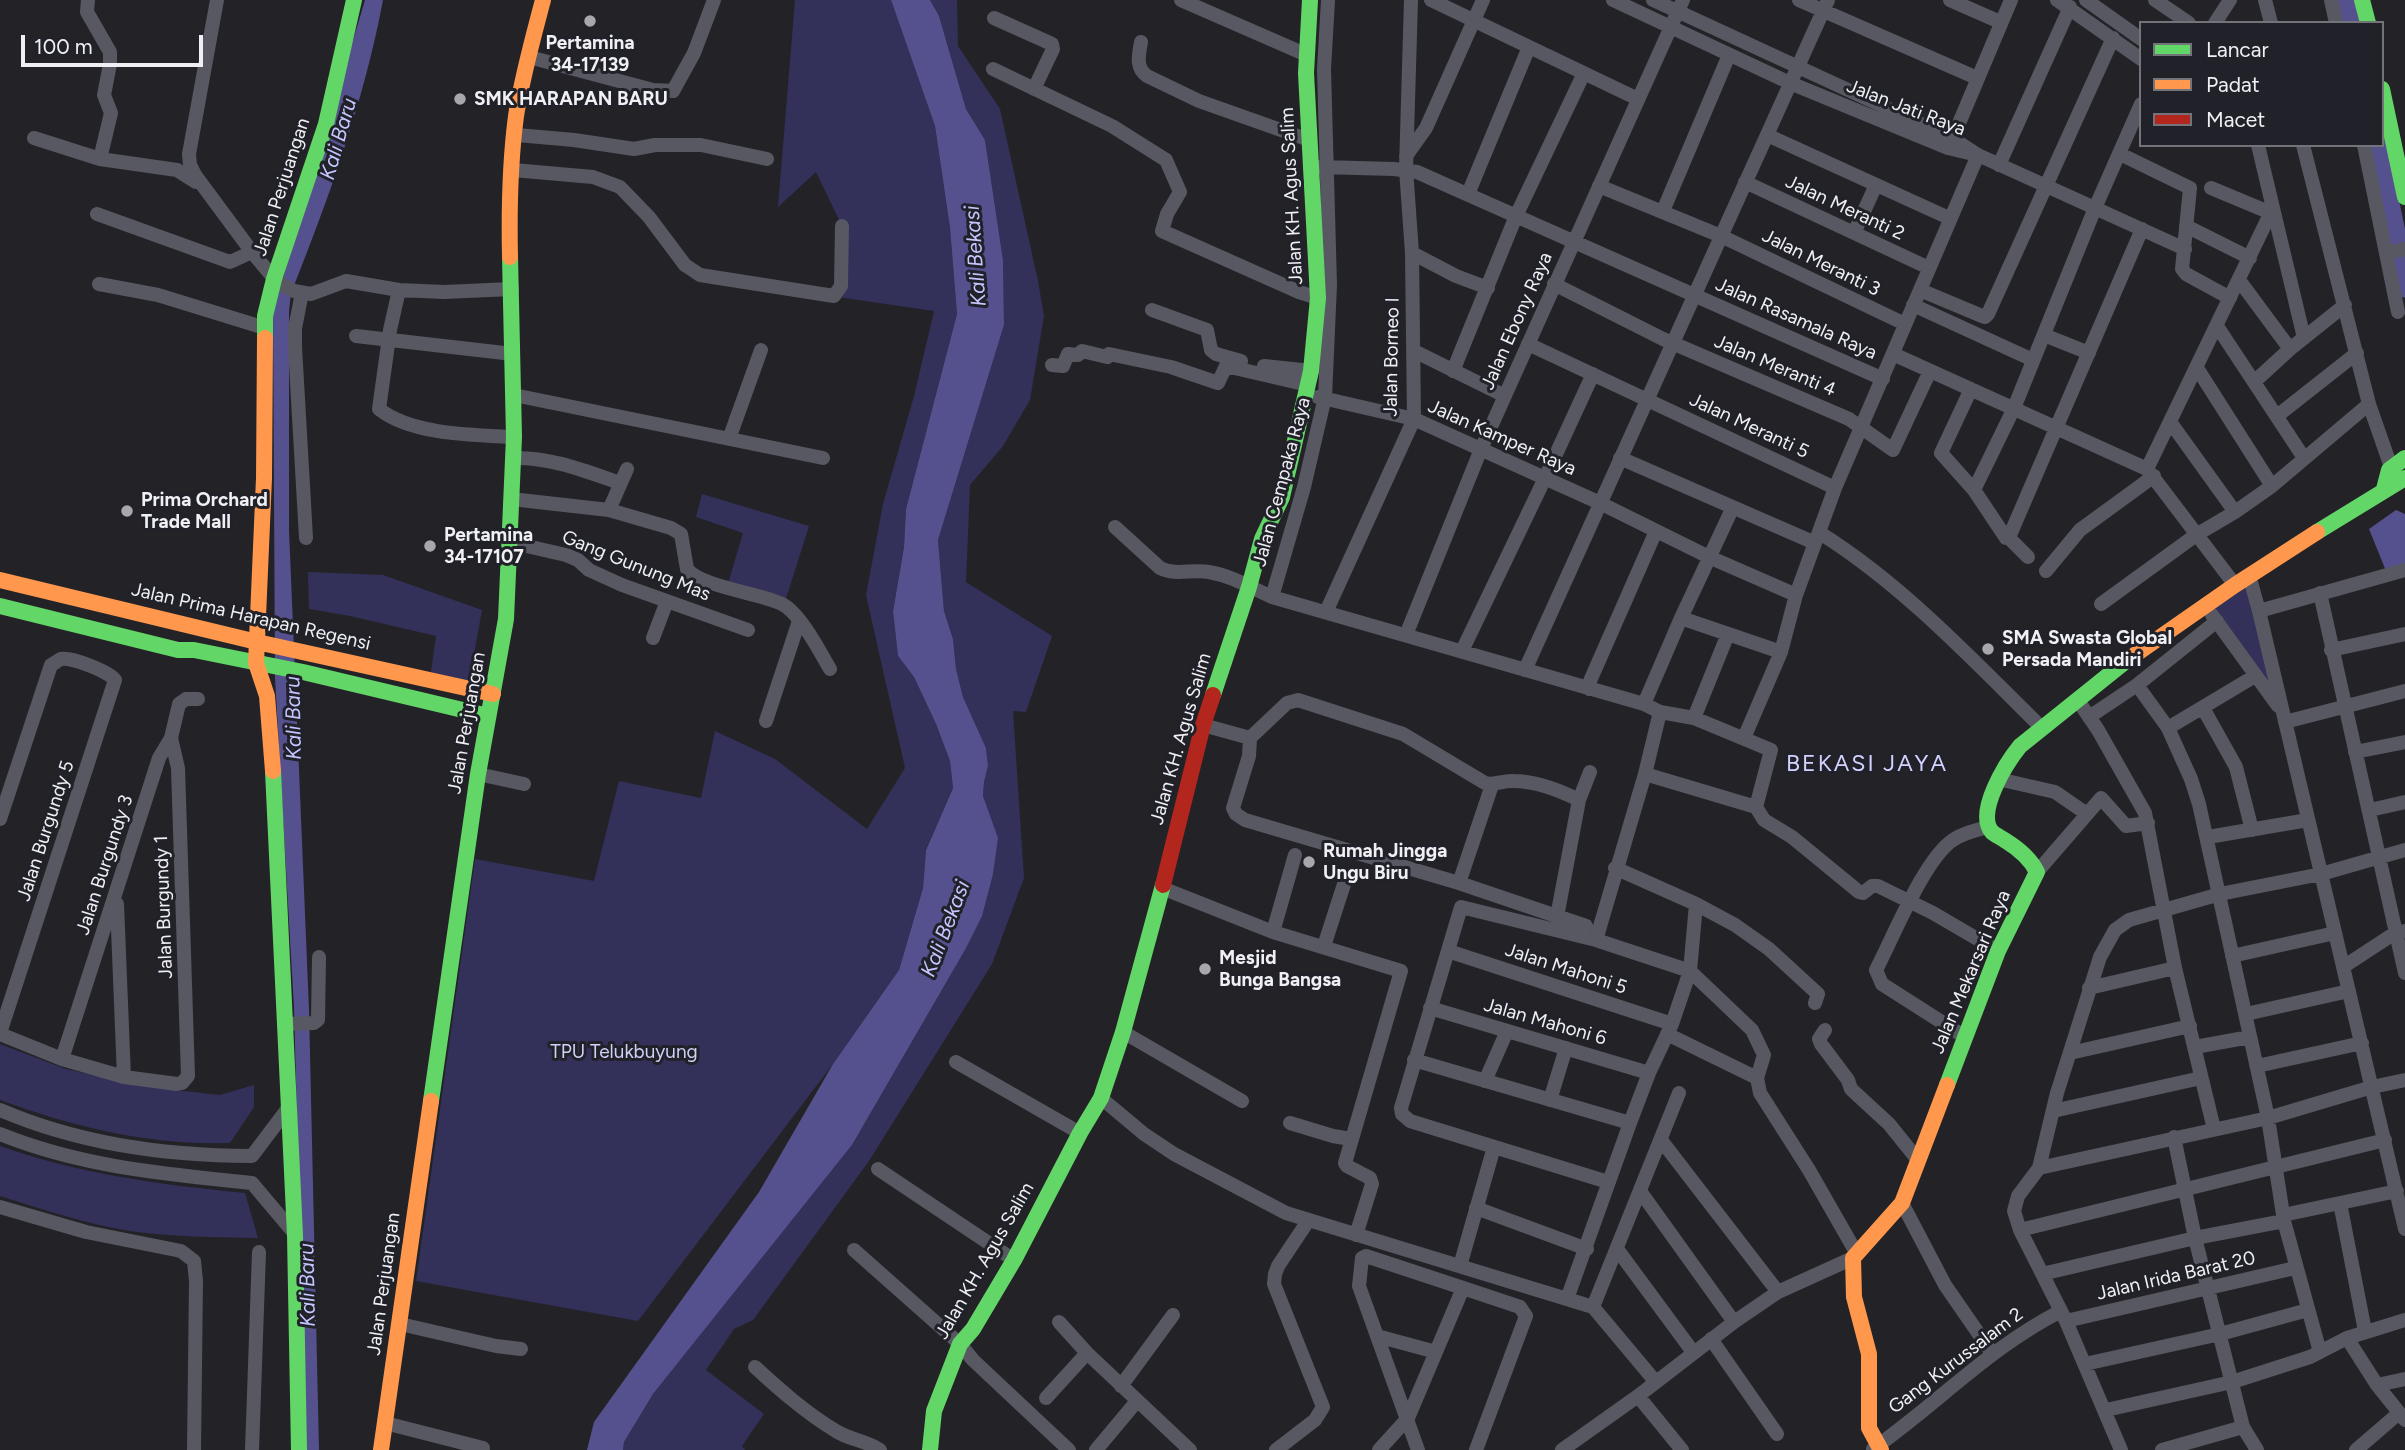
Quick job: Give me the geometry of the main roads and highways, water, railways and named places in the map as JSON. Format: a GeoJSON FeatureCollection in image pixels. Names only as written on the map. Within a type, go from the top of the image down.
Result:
{"type":"FeatureCollection","features":[{"type":"Feature","properties":{"kind":"water","name":"Kali Baru"},"geometry":{"type":"Polygon","coordinates":[[[365,0],[383,0],[366,75],[344,149],[291,293],[289,311],[289,530],[309,1010],[319,1450],[306,1450],[294,1008],[275,678],[273,312],[365,0]]]}},
{"type":"Feature","properties":{"kind":"water","name":"Kali Bekasi"},"geometry":{"type":"Polygon","coordinates":[[[891,0],[930,0],[939,16],[966,109],[985,140],[1003,260],[1004,325],[938,540],[944,611],[953,639],[956,669],[963,697],[986,748],[988,766],[983,796],[998,838],[993,874],[982,916],[965,950],[852,1145],[653,1394],[624,1442],[623,1450],[587,1450],[594,1422],[759,1192],[833,1064],[899,970],[923,888],[926,850],[953,788],[950,761],[936,724],[914,677],[898,656],[893,611],[904,547],[906,509],[957,314],[950,228],[935,126],[891,0]]]}},
{"type":"Feature","properties":{"kind":"water"},"geometry":{"type":"Polygon","coordinates":[[[2396,510],[2405,514],[2405,564],[2386,571],[2369,529],[2396,510]]]}},
{"type":"Feature","properties":{"kind":"waterway"},"geometry":{"type":"LineString","coordinates":[[2346,0],[2351,21]]}},
{"type":"Feature","properties":{"kind":"waterway"},"geometry":{"type":"LineString","coordinates":[[2376,147],[2405,286]]}},
{"type":"Feature","properties":{"kind":"place","name":"Pertamina 34-17139"},"geometry":{"type":"Point","coordinates":[590,21]}},
{"type":"Feature","properties":{"kind":"place","name":"SMK HARAPAN BARU"},"geometry":{"type":"Point","coordinates":[460,99]}},
{"type":"Feature","properties":{"kind":"place","name":"Prima Orchard Trade Mall"},"geometry":{"type":"Point","coordinates":[127,511]}},
{"type":"Feature","properties":{"kind":"place","name":"Pertamina 34-17107"},"geometry":{"type":"Point","coordinates":[430,546]}},
{"type":"Feature","properties":{"kind":"place","name":"SMA Swasta Global Persada Mandiri"},"geometry":{"type":"Point","coordinates":[1988,649]}},
{"type":"Feature","properties":{"kind":"place","name":"Rumah Jingga Ungu Biru"},"geometry":{"type":"Point","coordinates":[1309,862]}},
{"type":"Feature","properties":{"kind":"place","name":"Mesjid Bunga Bangsa"},"geometry":{"type":"Point","coordinates":[1205,969]}},
{"type":"Feature","properties":{"kind":"district","name":"BEKASI JAYA"},"geometry":{"type":"Point","coordinates":[1867,764]}},
{"type":"Feature","properties":{"kind":"park label","name":"TPU Telukbuyung"},"geometry":{"type":"Point","coordinates":[624,1052]}}]}
